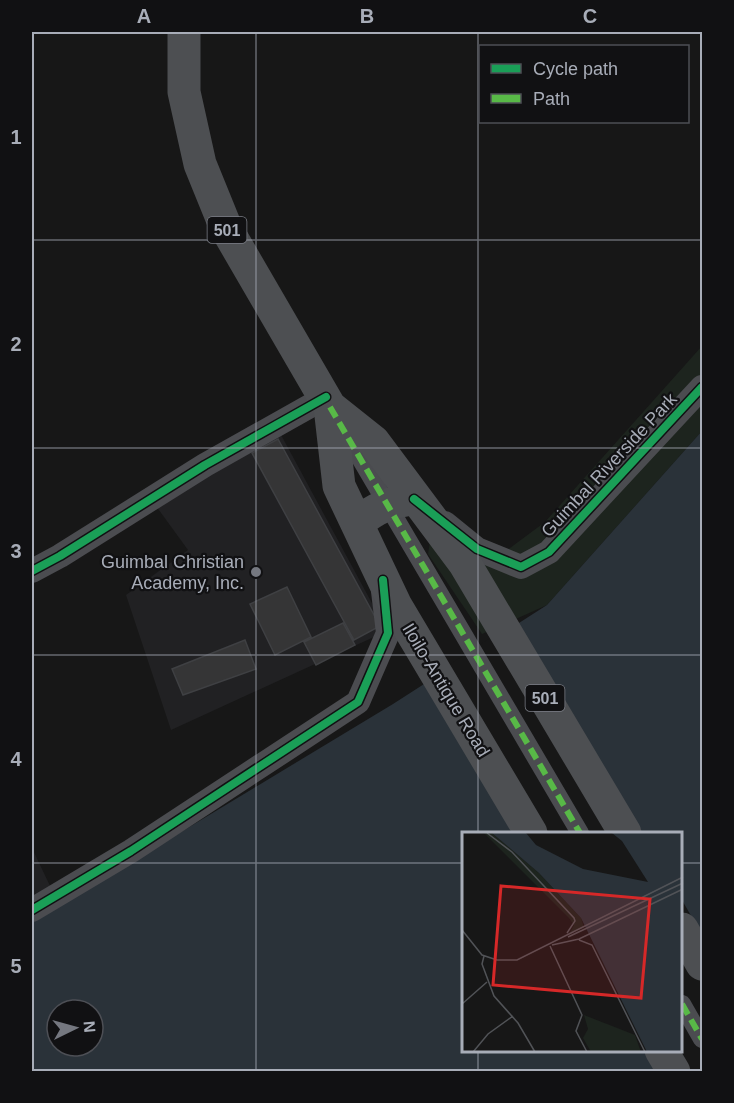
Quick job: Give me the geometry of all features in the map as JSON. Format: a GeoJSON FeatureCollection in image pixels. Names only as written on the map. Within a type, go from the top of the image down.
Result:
{"type":"FeatureCollection","features":[{"type":"Feature","properties":{"kind":"main road","name":"Iloilo-Antique Road"},"geometry":{"type":"LineString","coordinates":[[184,32],[184,92],[200,164],[226,228],[328,402],[374,442],[400,502],[465,564],[624,832]]}},
{"type":"Feature","properties":{"kind":"main road","name":"Iloilo-Antique Road"},"geometry":{"type":"LineString","coordinates":[[328,402],[339,486],[389,593],[530,832]]}},
{"type":"Feature","properties":{"kind":"main road"},"geometry":{"type":"LineString","coordinates":[[358,523],[371,511],[400,502]]}},
{"type":"Feature","properties":{"kind":"main road"},"geometry":{"type":"LineString","coordinates":[[683,932],[702,964]]}},
{"type":"Feature","properties":{"kind":"main road"},"geometry":{"type":"LineString","coordinates":[[662,1052],[674,1071]]}},
{"type":"Feature","properties":{"kind":"street","name":"Guimbal Riverside Park"},"geometry":{"type":"LineString","coordinates":[[400,502],[477,549],[521,567],[549,552],[702,387]]}},
{"type":"Feature","properties":{"kind":"street"},"geometry":{"type":"LineString","coordinates":[[32,571],[60,556],[205,465],[328,402]]}},
{"type":"Feature","properties":{"kind":"street"},"geometry":{"type":"LineString","coordinates":[[400,502],[432,584],[579,832]]}},
{"type":"Feature","properties":{"kind":"street"},"geometry":{"type":"LineString","coordinates":[[32,910],[131,851],[358,702],[388,633],[389,593]]}},
{"type":"Feature","properties":{"kind":"street"},"geometry":{"type":"LineString","coordinates":[[683,1007],[702,1039]]}},
{"type":"Feature","properties":{"kind":"shaded area"},"geometry":{"type":"Polygon","coordinates":[[[702,346],[702,431],[547,605],[482,634],[428,554],[431,535],[494,560],[545,522],[702,346]]]}},
{"type":"Feature","properties":{"kind":"shaded area"},"geometry":{"type":"Polygon","coordinates":[[[702,431],[702,1071],[32,1072],[32,922],[393,704],[547,605],[702,431]]]}},
{"type":"Feature","properties":{"kind":"shaded area","name":"Guimbal Christian Academy, Inc."},"geometry":{"type":"Polygon","coordinates":[[[280,433],[387,631],[171,730],[126,595],[188,550],[156,506],[280,433]]]}},
{"type":"Feature","properties":{"kind":"shaded area"},"geometry":{"type":"Polygon","coordinates":[[[32,848],[51,888],[32,899],[32,848]]]}},
{"type":"Feature","properties":{"kind":"pier"},"geometry":{"type":"Polygon","coordinates":[[[516,621],[641,832],[516,832],[426,680],[516,621]]]}},
{"type":"Feature","properties":{"kind":"pier"},"geometry":{"type":"Polygon","coordinates":[[[683,902],[702,935],[702,1071],[658,1071],[646,1052],[683,1052],[683,902]]]}},
{"type":"Feature","properties":{"kind":"building"},"geometry":{"type":"Polygon","coordinates":[[[278,439],[380,626],[354,640],[252,453],[278,439]]]}},
{"type":"Feature","properties":{"kind":"building"},"geometry":{"type":"Polygon","coordinates":[[[287,587],[311,637],[275,655],[250,604],[287,587]]]}},
{"type":"Feature","properties":{"kind":"building"},"geometry":{"type":"Polygon","coordinates":[[[343,623],[355,645],[316,665],[304,642],[343,623]]]}},
{"type":"Feature","properties":{"kind":"building"},"geometry":{"type":"Polygon","coordinates":[[[245,640],[256,669],[183,695],[172,669],[245,640]]]}},
{"type":"Feature","properties":{"kind":"marked path"},"geometry":{"type":"LineString","coordinates":[[330,407],[579,832]]}},
{"type":"Feature","properties":{"kind":"marked path"},"geometry":{"type":"LineString","coordinates":[[683,1006],[702,1039]]}},
{"type":"Feature","properties":{"kind":"cycle path"},"geometry":{"type":"LineString","coordinates":[[414,499],[477,549],[521,567],[549,552],[702,387]]}},
{"type":"Feature","properties":{"kind":"cycle path"},"geometry":{"type":"LineString","coordinates":[[32,571],[60,556],[205,465],[326,397]]}},
{"type":"Feature","properties":{"kind":"cycle path"},"geometry":{"type":"LineString","coordinates":[[32,910],[131,851],[358,702],[388,633],[383,580]]}},
{"type":"Feature","properties":{"kind":"place","name":"Guimbal Christian Academy, Inc."},"geometry":{"type":"Point","coordinates":[256,572]}}]}
